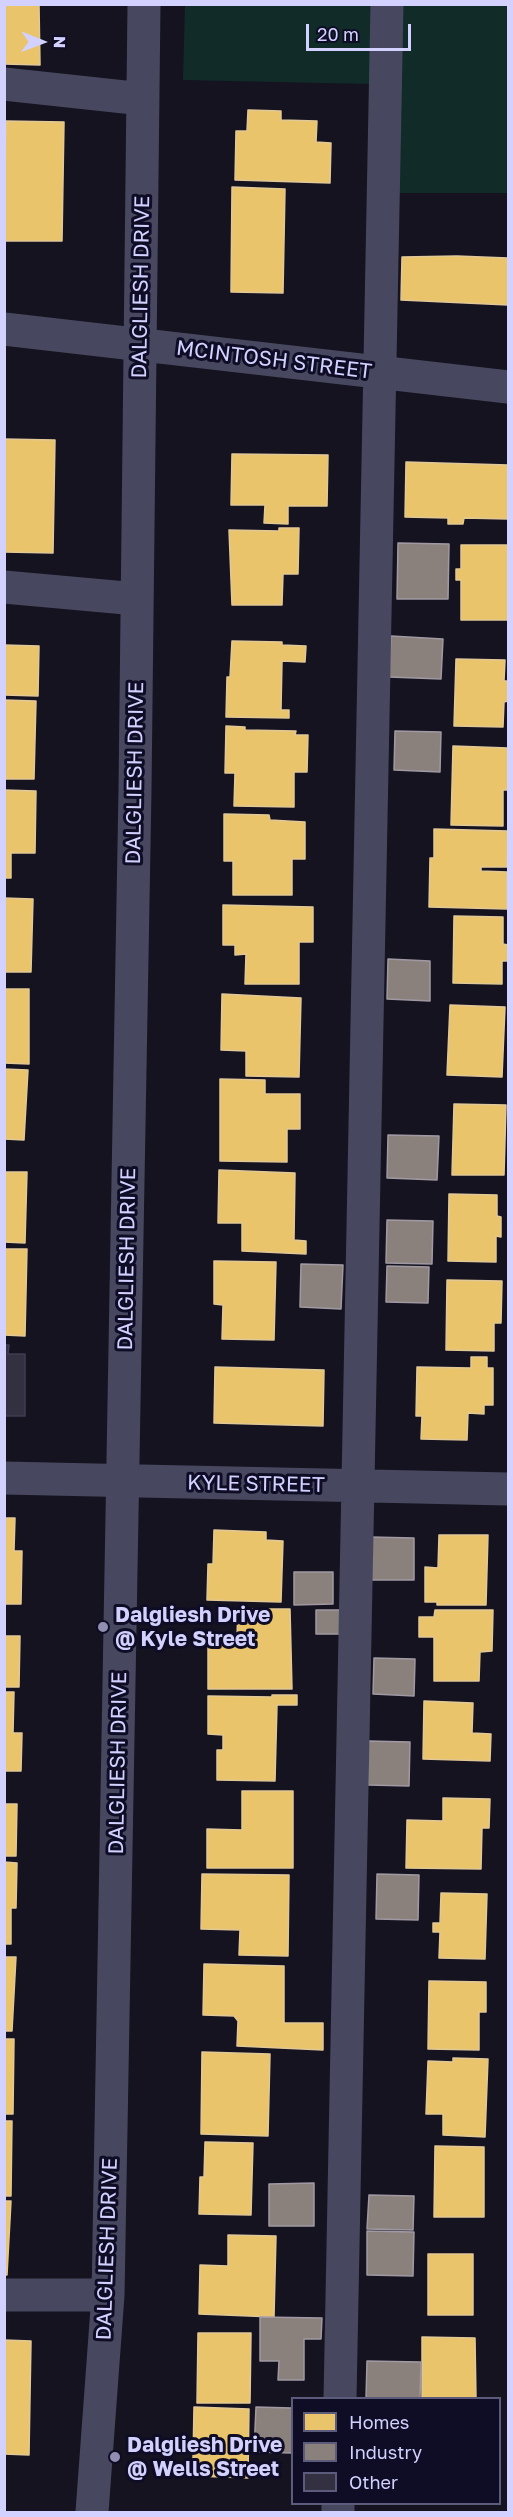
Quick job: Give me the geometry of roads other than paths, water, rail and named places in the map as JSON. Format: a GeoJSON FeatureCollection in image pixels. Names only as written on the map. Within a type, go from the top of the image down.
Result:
{"type":"FeatureCollection","features":[{"type":"Feature","properties":{"kind":"street","name":"DALGLIESH DRIVE"},"geometry":{"type":"LineString","coordinates":[[92,2512],[108,2295],[124,1481],[144,4]]}},
{"type":"Feature","properties":{"kind":"street"},"geometry":{"type":"LineString","coordinates":[[340,2397],[387,4]]}},
{"type":"Feature","properties":{"kind":"street"},"geometry":{"type":"LineString","coordinates":[[4,84],[143,99]]}},
{"type":"Feature","properties":{"kind":"street","name":"MCINTOSH STREET"},"geometry":{"type":"LineString","coordinates":[[4,329],[508,387]]}},
{"type":"Feature","properties":{"kind":"street"},"geometry":{"type":"LineString","coordinates":[[4,587],[137,599]]}},
{"type":"Feature","properties":{"kind":"street","name":"KYLE STREET"},"geometry":{"type":"LineString","coordinates":[[4,1478],[508,1489]]}},
{"type":"Feature","properties":{"kind":"street"},"geometry":{"type":"LineString","coordinates":[[4,2295],[108,2295]]}},
{"type":"Feature","properties":{"kind":"place","name":"Dalgliesh Drive @ Kyle Street"},"geometry":{"type":"Point","coordinates":[103,1627]}},
{"type":"Feature","properties":{"kind":"place","name":"Dalgliesh Drive @ Wells Street"},"geometry":{"type":"Point","coordinates":[115,2457]}}]}
